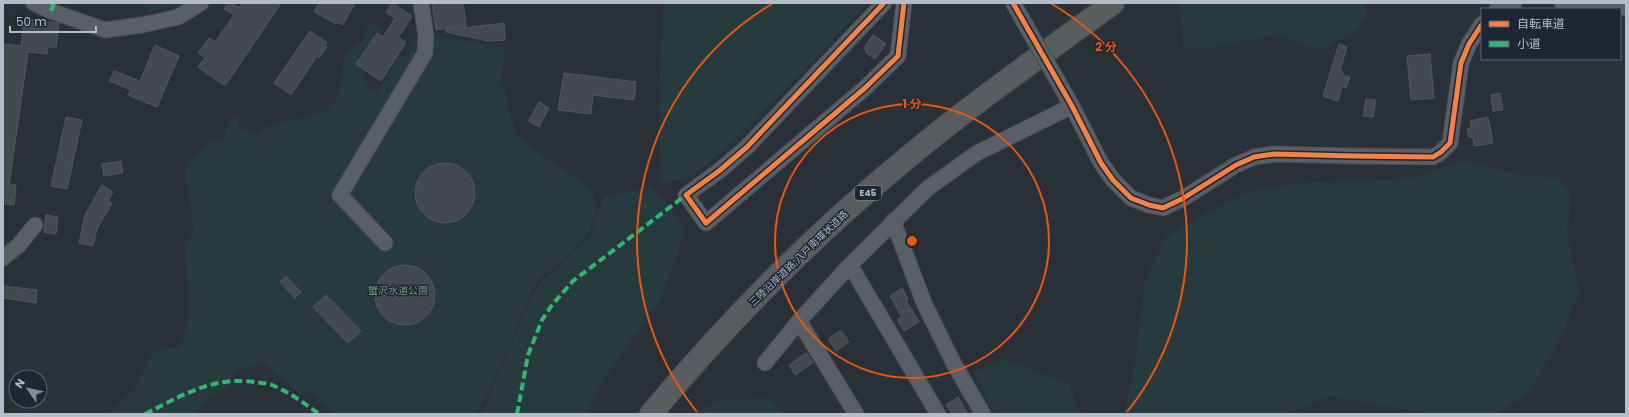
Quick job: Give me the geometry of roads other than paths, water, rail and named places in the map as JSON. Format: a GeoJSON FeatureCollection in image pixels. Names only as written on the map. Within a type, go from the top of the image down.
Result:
{"type":"FeatureCollection","features":[{"type":"Feature","properties":{"kind":"highway","name":"三陸沿岸道路;八戸南環状道路"},"geometry":{"type":"LineString","coordinates":[[651,414],[723,332],[838,218],[913,153],[977,103],[1113,3]]}},
{"type":"Feature","properties":{"kind":"street"},"geometry":{"type":"LineString","coordinates":[[34,3],[51,11],[105,30],[142,25],[178,17],[201,3]]}},
{"type":"Feature","properties":{"kind":"street"},"geometry":{"type":"LineString","coordinates":[[385,243],[340,195],[425,53],[426,36],[421,3]]}},
{"type":"Feature","properties":{"kind":"street"},"geometry":{"type":"LineString","coordinates":[[884,3],[747,147],[719,172],[686,195],[706,224],[865,88],[898,56],[904,3]]}},
{"type":"Feature","properties":{"kind":"street"},"geometry":{"type":"LineString","coordinates":[[1013,3],[1072,106],[1101,163],[1113,180],[1131,198],[1149,205],[1163,208],[1182,199],[1236,165],[1254,157],[1274,154],[1433,157],[1442,152],[1450,143],[1461,63],[1469,44],[1481,26]]}},
{"type":"Feature","properties":{"kind":"street"},"geometry":{"type":"LineString","coordinates":[[1499,8],[1506,4],[1514,3]]}},
{"type":"Feature","properties":{"kind":"street"},"geometry":{"type":"LineString","coordinates":[[1562,3],[1626,8]]}},
{"type":"Feature","properties":{"kind":"street"},"geometry":{"type":"LineString","coordinates":[[765,363],[799,321],[850,266],[893,221],[928,188],[978,153],[1072,106]]}},
{"type":"Feature","properties":{"kind":"street"},"geometry":{"type":"LineString","coordinates":[[893,221],[909,267],[924,303],[954,364],[983,414]]}},
{"type":"Feature","properties":{"kind":"street"},"geometry":{"type":"LineString","coordinates":[[3,258],[19,245],[35,225]]}},
{"type":"Feature","properties":{"kind":"street"},"geometry":{"type":"LineString","coordinates":[[850,266],[938,414]]}},
{"type":"Feature","properties":{"kind":"street"},"geometry":{"type":"LineString","coordinates":[[799,321],[856,414]]}},
{"type":"Feature","properties":{"kind":"park label","name":"蟹沢水道公園"},"geometry":{"type":"Point","coordinates":[398,290]}}]}
